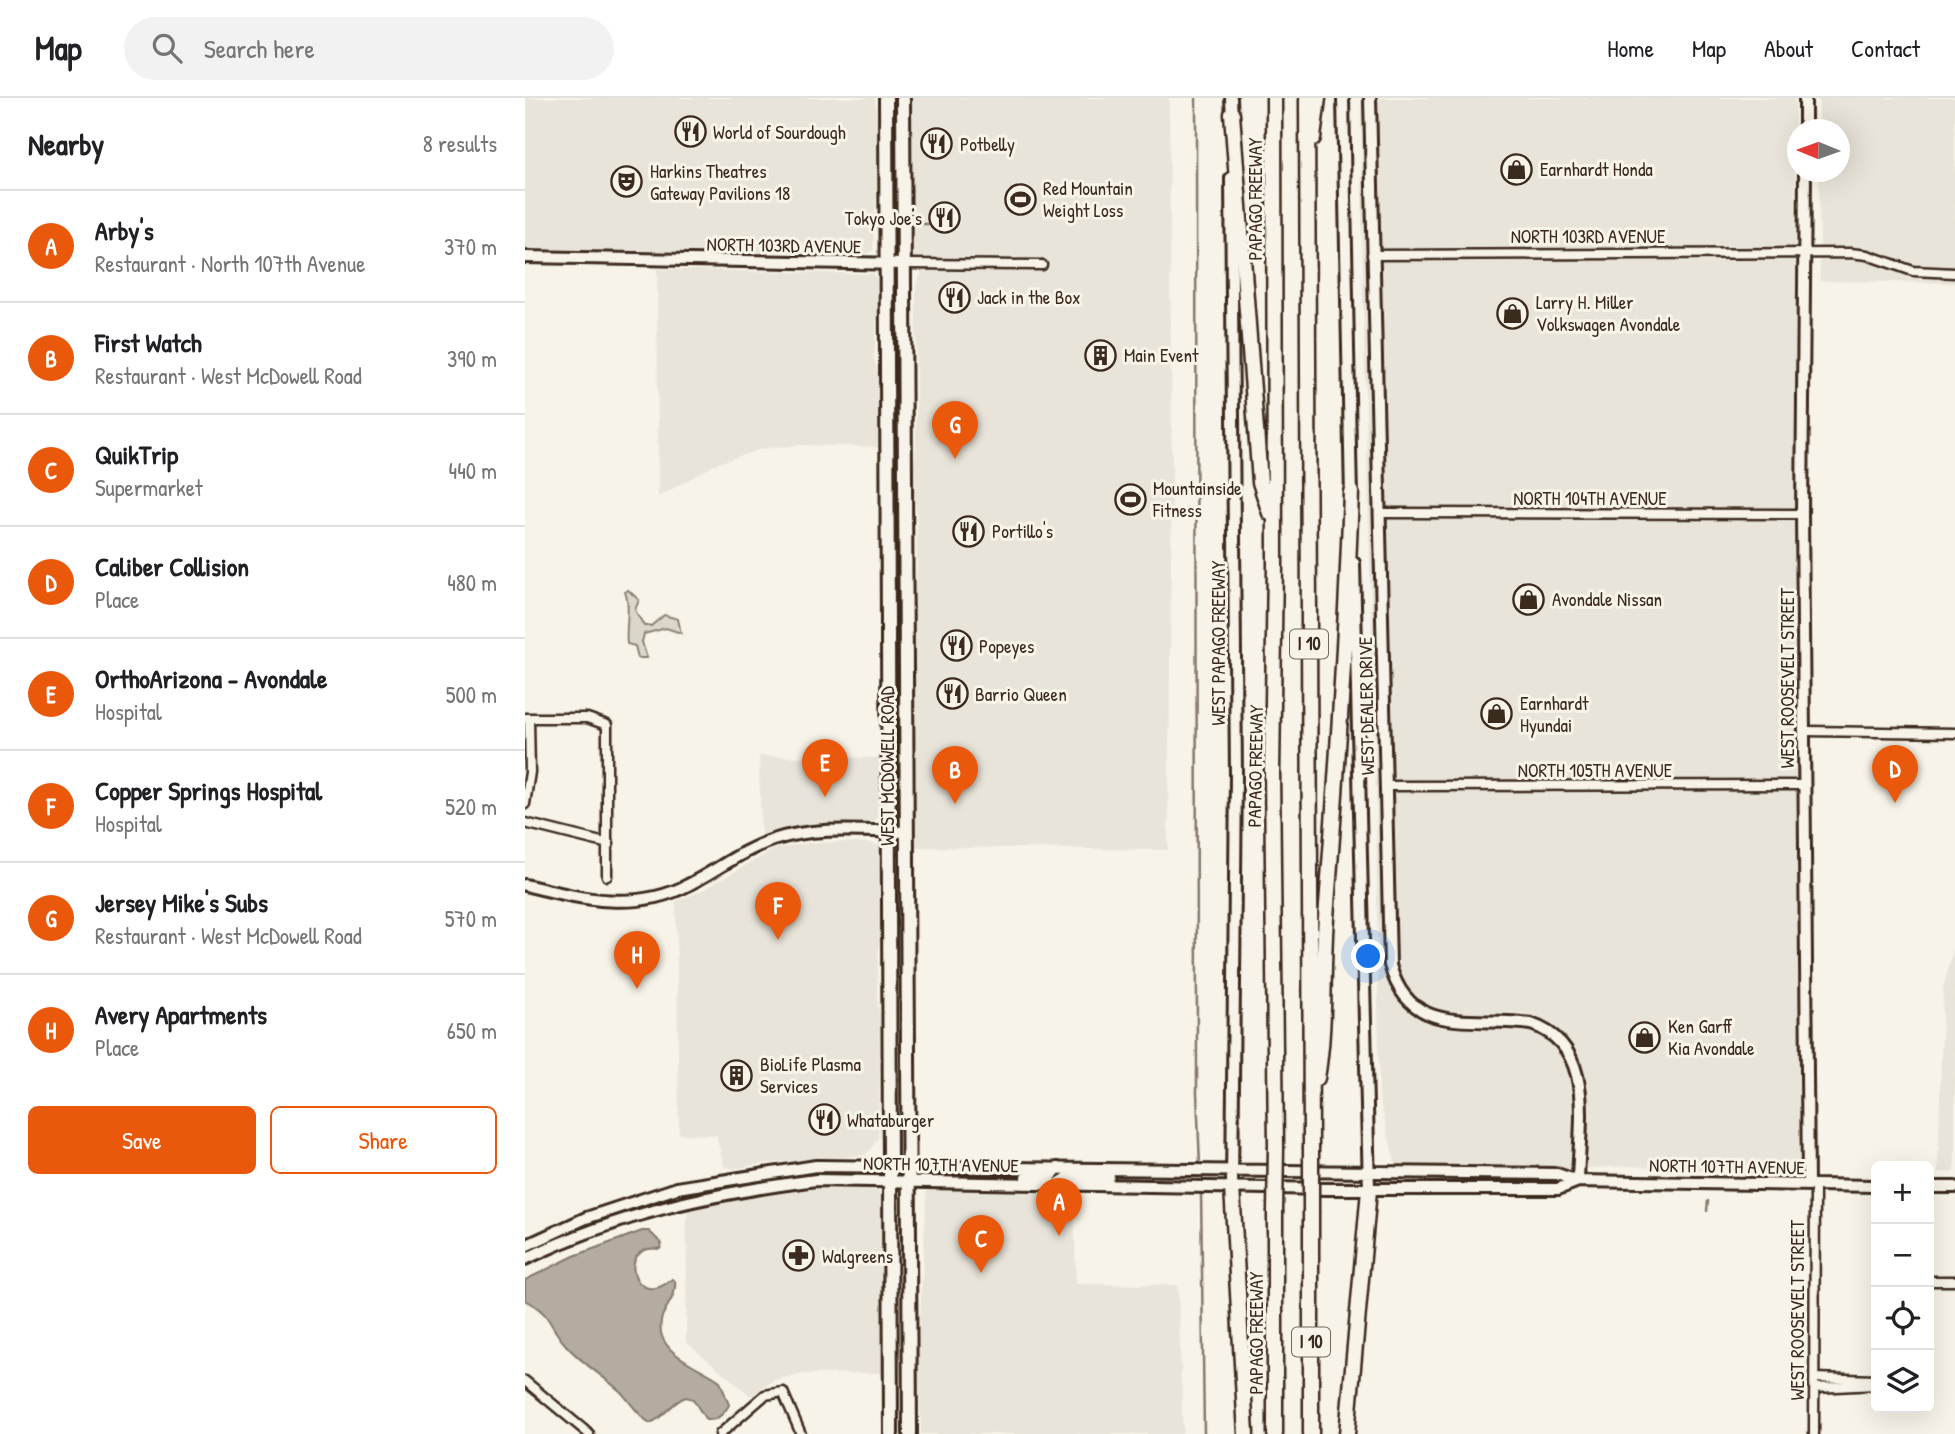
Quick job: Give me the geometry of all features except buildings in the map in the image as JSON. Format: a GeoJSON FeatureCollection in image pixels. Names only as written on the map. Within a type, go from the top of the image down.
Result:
{"type":"FeatureCollection","features":[{"type":"Feature","properties":{"kind":"highway","name":"PAPAGO FREEWAY"},"geometry":{"type":"LineString","coordinates":[[1274,98],[1275,744],[1272,772],[1276,1147],[1275,1434]]}},
{"type":"Feature","properties":{"kind":"highway","name":"I 10"},"geometry":{"type":"LineString","coordinates":[[1307,98],[1311,1434]]}},
{"type":"Feature","properties":{"kind":"highway"},"geometry":{"type":"LineString","coordinates":[[1307,167],[1318,115],[1318,98]]}},
{"type":"Feature","properties":{"kind":"highway"},"geometry":{"type":"LineString","coordinates":[[1232,114],[1260,482],[1274,527]]}},
{"type":"Feature","properties":{"kind":"highway"},"geometry":{"type":"LineString","coordinates":[[1310,1121],[1324,1039],[1324,949],[1344,680],[1351,492]]}},
{"type":"Feature","properties":{"kind":"highway"},"geometry":{"type":"LineString","coordinates":[[1232,1187],[1245,1434]]}},
{"type":"Feature","properties":{"kind":"highway"},"geometry":{"type":"LineString","coordinates":[[1347,1434],[1369,1190]]}},
{"type":"Feature","properties":{"kind":"main road","name":"WEST PAPAGO FREEWAY"},"geometry":{"type":"LineString","coordinates":[[1231,98],[1236,776],[1232,1187]]}},
{"type":"Feature","properties":{"kind":"main road"},"geometry":{"type":"LineString","coordinates":[[1343,98],[1369,1190]]}},
{"type":"Feature","properties":{"kind":"main road","name":"WEST DEALER DRIVE"},"geometry":{"type":"LineString","coordinates":[[1370,98],[1389,965],[1396,983],[1409,1002],[1427,1014],[1449,1021],[1531,1024],[1544,1028],[1564,1045],[1575,1067],[1580,1086],[1578,1181]]}},
{"type":"Feature","properties":{"kind":"main road"},"geometry":{"type":"LineString","coordinates":[[1805,98],[1805,119]]}},
{"type":"Feature","properties":{"kind":"main road","name":"WEST MCDOWELL ROAD"},"geometry":{"type":"LineString","coordinates":[[895,101],[892,108],[895,116],[895,154],[904,185],[911,1166],[910,1434]]}},
{"type":"Feature","properties":{"kind":"main road","name":"WEST MCDOWELL ROAD"},"geometry":{"type":"LineString","coordinates":[[891,1434],[888,1181],[887,264],[895,101]]}},
{"type":"Feature","properties":{"kind":"main road","name":"WEST ROOSEVELT STREET"},"geometry":{"type":"LineString","coordinates":[[1805,182],[1802,513],[1812,1185]]}},
{"type":"Feature","properties":{"kind":"main road","name":"NORTH 103RD AVENUE"},"geometry":{"type":"LineString","coordinates":[[525,257],[904,264]]}},
{"type":"Feature","properties":{"kind":"main road"},"geometry":{"type":"LineString","coordinates":[[525,885],[595,900],[652,898],[685,887],[741,854],[780,838],[829,832],[907,832]]}},
{"type":"Feature","properties":{"kind":"main road","name":"NORTH 107TH AVENUE"},"geometry":{"type":"LineString","coordinates":[[528,1243],[564,1226],[644,1198],[703,1183],[787,1168],[911,1166],[1557,1174],[1578,1181],[1871,1186]]}},
{"type":"Feature","properties":{"kind":"main road"},"geometry":{"type":"LineString","coordinates":[[1003,1182],[1018,1177],[1051,1175],[1058,1168]]}},
{"type":"Feature","properties":{"kind":"main road"},"geometry":{"type":"LineString","coordinates":[[1058,1184],[1066,1178],[1137,1175],[1143,1170]]}},
{"type":"Feature","properties":{"kind":"main road","name":"NORTH 107TH AVENUE"},"geometry":{"type":"LineString","coordinates":[[525,1259],[569,1239],[666,1205],[735,1190],[816,1180],[1369,1190],[1558,1189],[1578,1181]]}},
{"type":"Feature","properties":{"kind":"main road"},"geometry":{"type":"LineString","coordinates":[[1934,1187],[1955,1187]]}},
{"type":"Feature","properties":{"kind":"main road"},"geometry":{"type":"LineString","coordinates":[[564,1226],[569,1239]]}},
{"type":"Feature","properties":{"kind":"street","name":"NORTH 103RD AVENUE"},"geometry":{"type":"LineString","coordinates":[[1372,255],[1805,253],[1867,255],[1913,271],[1955,272]]}},
{"type":"Feature","properties":{"kind":"street","name":"NORTH 103RD AVENUE"},"geometry":{"type":"LineString","coordinates":[[904,264],[1042,265]]}},
{"type":"Feature","properties":{"kind":"street","name":"NORTH 104TH AVENUE"},"geometry":{"type":"LineString","coordinates":[[1379,513],[1802,513]]}},
{"type":"Feature","properties":{"kind":"street"},"geometry":{"type":"LineString","coordinates":[[525,804],[530,772],[527,718],[587,718],[607,725],[607,876]]}},
{"type":"Feature","properties":{"kind":"street"},"geometry":{"type":"LineString","coordinates":[[1806,731],[1955,733]]}},
{"type":"Feature","properties":{"kind":"street","name":"NORTH 105TH AVENUE"},"geometry":{"type":"LineString","coordinates":[[1386,786],[1805,785]]}},
{"type":"Feature","properties":{"kind":"street"},"geometry":{"type":"LineString","coordinates":[[525,823],[609,844]]}},
{"type":"Feature","properties":{"kind":"street","name":"WEST ROOSEVELT STREET"},"geometry":{"type":"LineString","coordinates":[[1812,1185],[1815,1434]]}},
{"type":"Feature","properties":{"kind":"street"},"geometry":{"type":"LineString","coordinates":[[1934,1281],[1955,1281]]}},
{"type":"Feature","properties":{"kind":"street"},"geometry":{"type":"LineString","coordinates":[[525,1381],[589,1434]]}},
{"type":"Feature","properties":{"kind":"street"},"geometry":{"type":"LineString","coordinates":[[1861,1383],[1871,1381]]}},
{"type":"Feature","properties":{"kind":"street"},"geometry":{"type":"LineString","coordinates":[[1815,1383],[1871,1384]]}},
{"type":"Feature","properties":{"kind":"street"},"geometry":{"type":"LineString","coordinates":[[720,1434],[765,1395],[783,1392],[801,1434]]}},
{"type":"Feature","properties":{"kind":"shaded area"},"geometry":{"type":"Polygon","coordinates":[[[525,98],[875,98],[879,150],[873,250],[865,254],[525,249],[525,98]]]}},
{"type":"Feature","properties":{"kind":"shaded area"},"geometry":{"type":"Polygon","coordinates":[[[911,98],[1169,98],[1172,474],[1168,850],[915,847],[913,609],[917,569],[917,515],[912,477],[916,448],[916,284],[922,273],[913,267],[911,98]]]}},
{"type":"Feature","properties":{"kind":"shaded area"},"geometry":{"type":"Polygon","coordinates":[[[1361,98],[1795,98],[1795,119],[1787,119],[1787,182],[1795,182],[1799,1163],[1792,1171],[1683,1171],[1631,1166],[1559,1170],[1396,1166],[1379,1098],[1376,793],[1363,309],[1361,98]]]}},
{"type":"Feature","properties":{"kind":"shaded area"},"geometry":{"type":"Polygon","coordinates":[[[1819,98],[1955,98],[1955,283],[1820,281],[1819,182],[1850,182],[1850,119],[1819,119],[1819,98]]]}},
{"type":"Feature","properties":{"kind":"shaded area"},"geometry":{"type":"Polygon","coordinates":[[[657,269],[874,274],[879,282],[874,358],[879,380],[878,447],[800,445],[761,449],[716,464],[658,497],[657,269]]]}},
{"type":"Feature","properties":{"kind":"shaded area"},"geometry":{"type":"Polygon","coordinates":[[[628,590],[639,600],[635,610],[644,626],[651,626],[664,615],[678,619],[681,633],[666,628],[644,634],[642,642],[647,658],[638,658],[635,646],[627,644],[628,604],[625,592],[628,590]]]}},
{"type":"Feature","properties":{"kind":"shaded area"},"geometry":{"type":"Polygon","coordinates":[[[759,756],[881,758],[880,816],[871,823],[798,825],[761,836],[759,756]]]}},
{"type":"Feature","properties":{"kind":"shaded area"},"geometry":{"type":"Polygon","coordinates":[[[808,843],[870,843],[878,845],[880,851],[882,926],[878,954],[877,1000],[880,1016],[878,1139],[866,1155],[759,1164],[734,1169],[724,1166],[716,1135],[679,1134],[676,901],[699,892],[774,849],[808,843]]]}},
{"type":"Feature","properties":{"kind":"shaded area"},"geometry":{"type":"Polygon","coordinates":[[[1955,943],[1955,1172],[1938,1172],[1943,988],[1955,943]]]}},
{"type":"Feature","properties":{"kind":"shaded area"},"geometry":{"type":"Polygon","coordinates":[[[867,1185],[876,1187],[882,1196],[883,1373],[804,1374],[774,1380],[751,1396],[686,1342],[687,1206],[764,1192],[867,1185]]]}},
{"type":"Feature","properties":{"kind":"shaded area"},"geometry":{"type":"Polygon","coordinates":[[[927,1187],[1074,1193],[1076,1284],[1178,1285],[1183,1434],[921,1434],[918,1353],[927,1187]]]}},
{"type":"Feature","properties":{"kind":"shaded area"},"geometry":{"type":"Polygon","coordinates":[[[642,1231],[649,1231],[662,1244],[660,1249],[646,1250],[637,1256],[635,1274],[639,1283],[647,1288],[658,1287],[672,1279],[675,1281],[675,1291],[662,1317],[660,1329],[663,1340],[679,1356],[720,1381],[729,1405],[717,1418],[706,1420],[693,1399],[686,1397],[650,1423],[620,1391],[571,1351],[545,1315],[525,1300],[525,1280],[574,1256],[642,1231]]]}},
{"type":"Feature","properties":{"kind":"waterway"},"geometry":{"type":"LineString","coordinates":[[1196,98],[1197,1093],[1200,1166]]}},
{"type":"Feature","properties":{"kind":"waterway"},"geometry":{"type":"LineString","coordinates":[[915,224],[928,224]]}},
{"type":"Feature","properties":{"kind":"waterway"},"geometry":{"type":"LineString","coordinates":[[1201,1190],[1204,1434]]}},
{"type":"Feature","properties":{"kind":"waterway"},"geometry":{"type":"LineString","coordinates":[[1707,1211],[1708,1201]]}},
{"type":"Feature","properties":{"kind":"place","name":"World of Sourdough"},"geometry":{"type":"Point","coordinates":[690,132]}},
{"type":"Feature","properties":{"kind":"place","name":"Potbelly"},"geometry":{"type":"Point","coordinates":[937,144]}},
{"type":"Feature","properties":{"kind":"place","name":"Earnhardt Honda"},"geometry":{"type":"Point","coordinates":[1517,169]}},
{"type":"Feature","properties":{"kind":"place","name":"Harkins Theatres Gateway Pavilions 18"},"geometry":{"type":"Point","coordinates":[627,182]}},
{"type":"Feature","properties":{"kind":"place","name":"Red Mountain Weight Loss"},"geometry":{"type":"Point","coordinates":[1020,199]}},
{"type":"Feature","properties":{"kind":"place","name":"Tokyo Joe's"},"geometry":{"type":"Point","coordinates":[945,218]}},
{"type":"Feature","properties":{"kind":"place","name":"Jack in the Box"},"geometry":{"type":"Point","coordinates":[954,297]}},
{"type":"Feature","properties":{"kind":"place","name":"Larry H. Miller Volkswagen Avondale"},"geometry":{"type":"Point","coordinates":[1513,313]}},
{"type":"Feature","properties":{"kind":"place","name":"Main Event"},"geometry":{"type":"Point","coordinates":[1101,355]}},
{"type":"Feature","properties":{"kind":"place","name":"Jersey Mike's Subs"},"geometry":{"type":"Point","coordinates":[955,459]}},
{"type":"Feature","properties":{"kind":"place","name":"Mountainside Fitness"},"geometry":{"type":"Point","coordinates":[1130,499]}},
{"type":"Feature","properties":{"kind":"place","name":"Portillo's"},"geometry":{"type":"Point","coordinates":[969,531]}},
{"type":"Feature","properties":{"kind":"place","name":"Avondale Nissan"},"geometry":{"type":"Point","coordinates":[1529,599]}},
{"type":"Feature","properties":{"kind":"place","name":"Popeyes"},"geometry":{"type":"Point","coordinates":[956,646]}},
{"type":"Feature","properties":{"kind":"place","name":"Barrio Queen"},"geometry":{"type":"Point","coordinates":[952,694]}},
{"type":"Feature","properties":{"kind":"place","name":"Earnhardt Hyundai"},"geometry":{"type":"Point","coordinates":[1497,714]}},
{"type":"Feature","properties":{"kind":"place","name":"OrthoArizona - Avondale"},"geometry":{"type":"Point","coordinates":[825,797]}},
{"type":"Feature","properties":{"kind":"place","name":"Caliber Collision"},"geometry":{"type":"Point","coordinates":[1895,803]}},
{"type":"Feature","properties":{"kind":"place","name":"First Watch"},"geometry":{"type":"Point","coordinates":[955,804]}},
{"type":"Feature","properties":{"kind":"place","name":"Copper Springs Hospital"},"geometry":{"type":"Point","coordinates":[778,940]}},
{"type":"Feature","properties":{"kind":"place","name":"Avery Apartments"},"geometry":{"type":"Point","coordinates":[637,989]}},
{"type":"Feature","properties":{"kind":"place","name":"Ken Garff Kia Avondale"},"geometry":{"type":"Point","coordinates":[1645,1037]}},
{"type":"Feature","properties":{"kind":"place","name":"BioLife Plasma Services"},"geometry":{"type":"Point","coordinates":[737,1075]}},
{"type":"Feature","properties":{"kind":"place","name":"Whataburger"},"geometry":{"type":"Point","coordinates":[824,1120]}},
{"type":"Feature","properties":{"kind":"place","name":"Arby's"},"geometry":{"type":"Point","coordinates":[1059,1236]}},
{"type":"Feature","properties":{"kind":"place","name":"Walgreens"},"geometry":{"type":"Point","coordinates":[799,1256]}},
{"type":"Feature","properties":{"kind":"place","name":"QuikTrip"},"geometry":{"type":"Point","coordinates":[981,1273]}}]}
